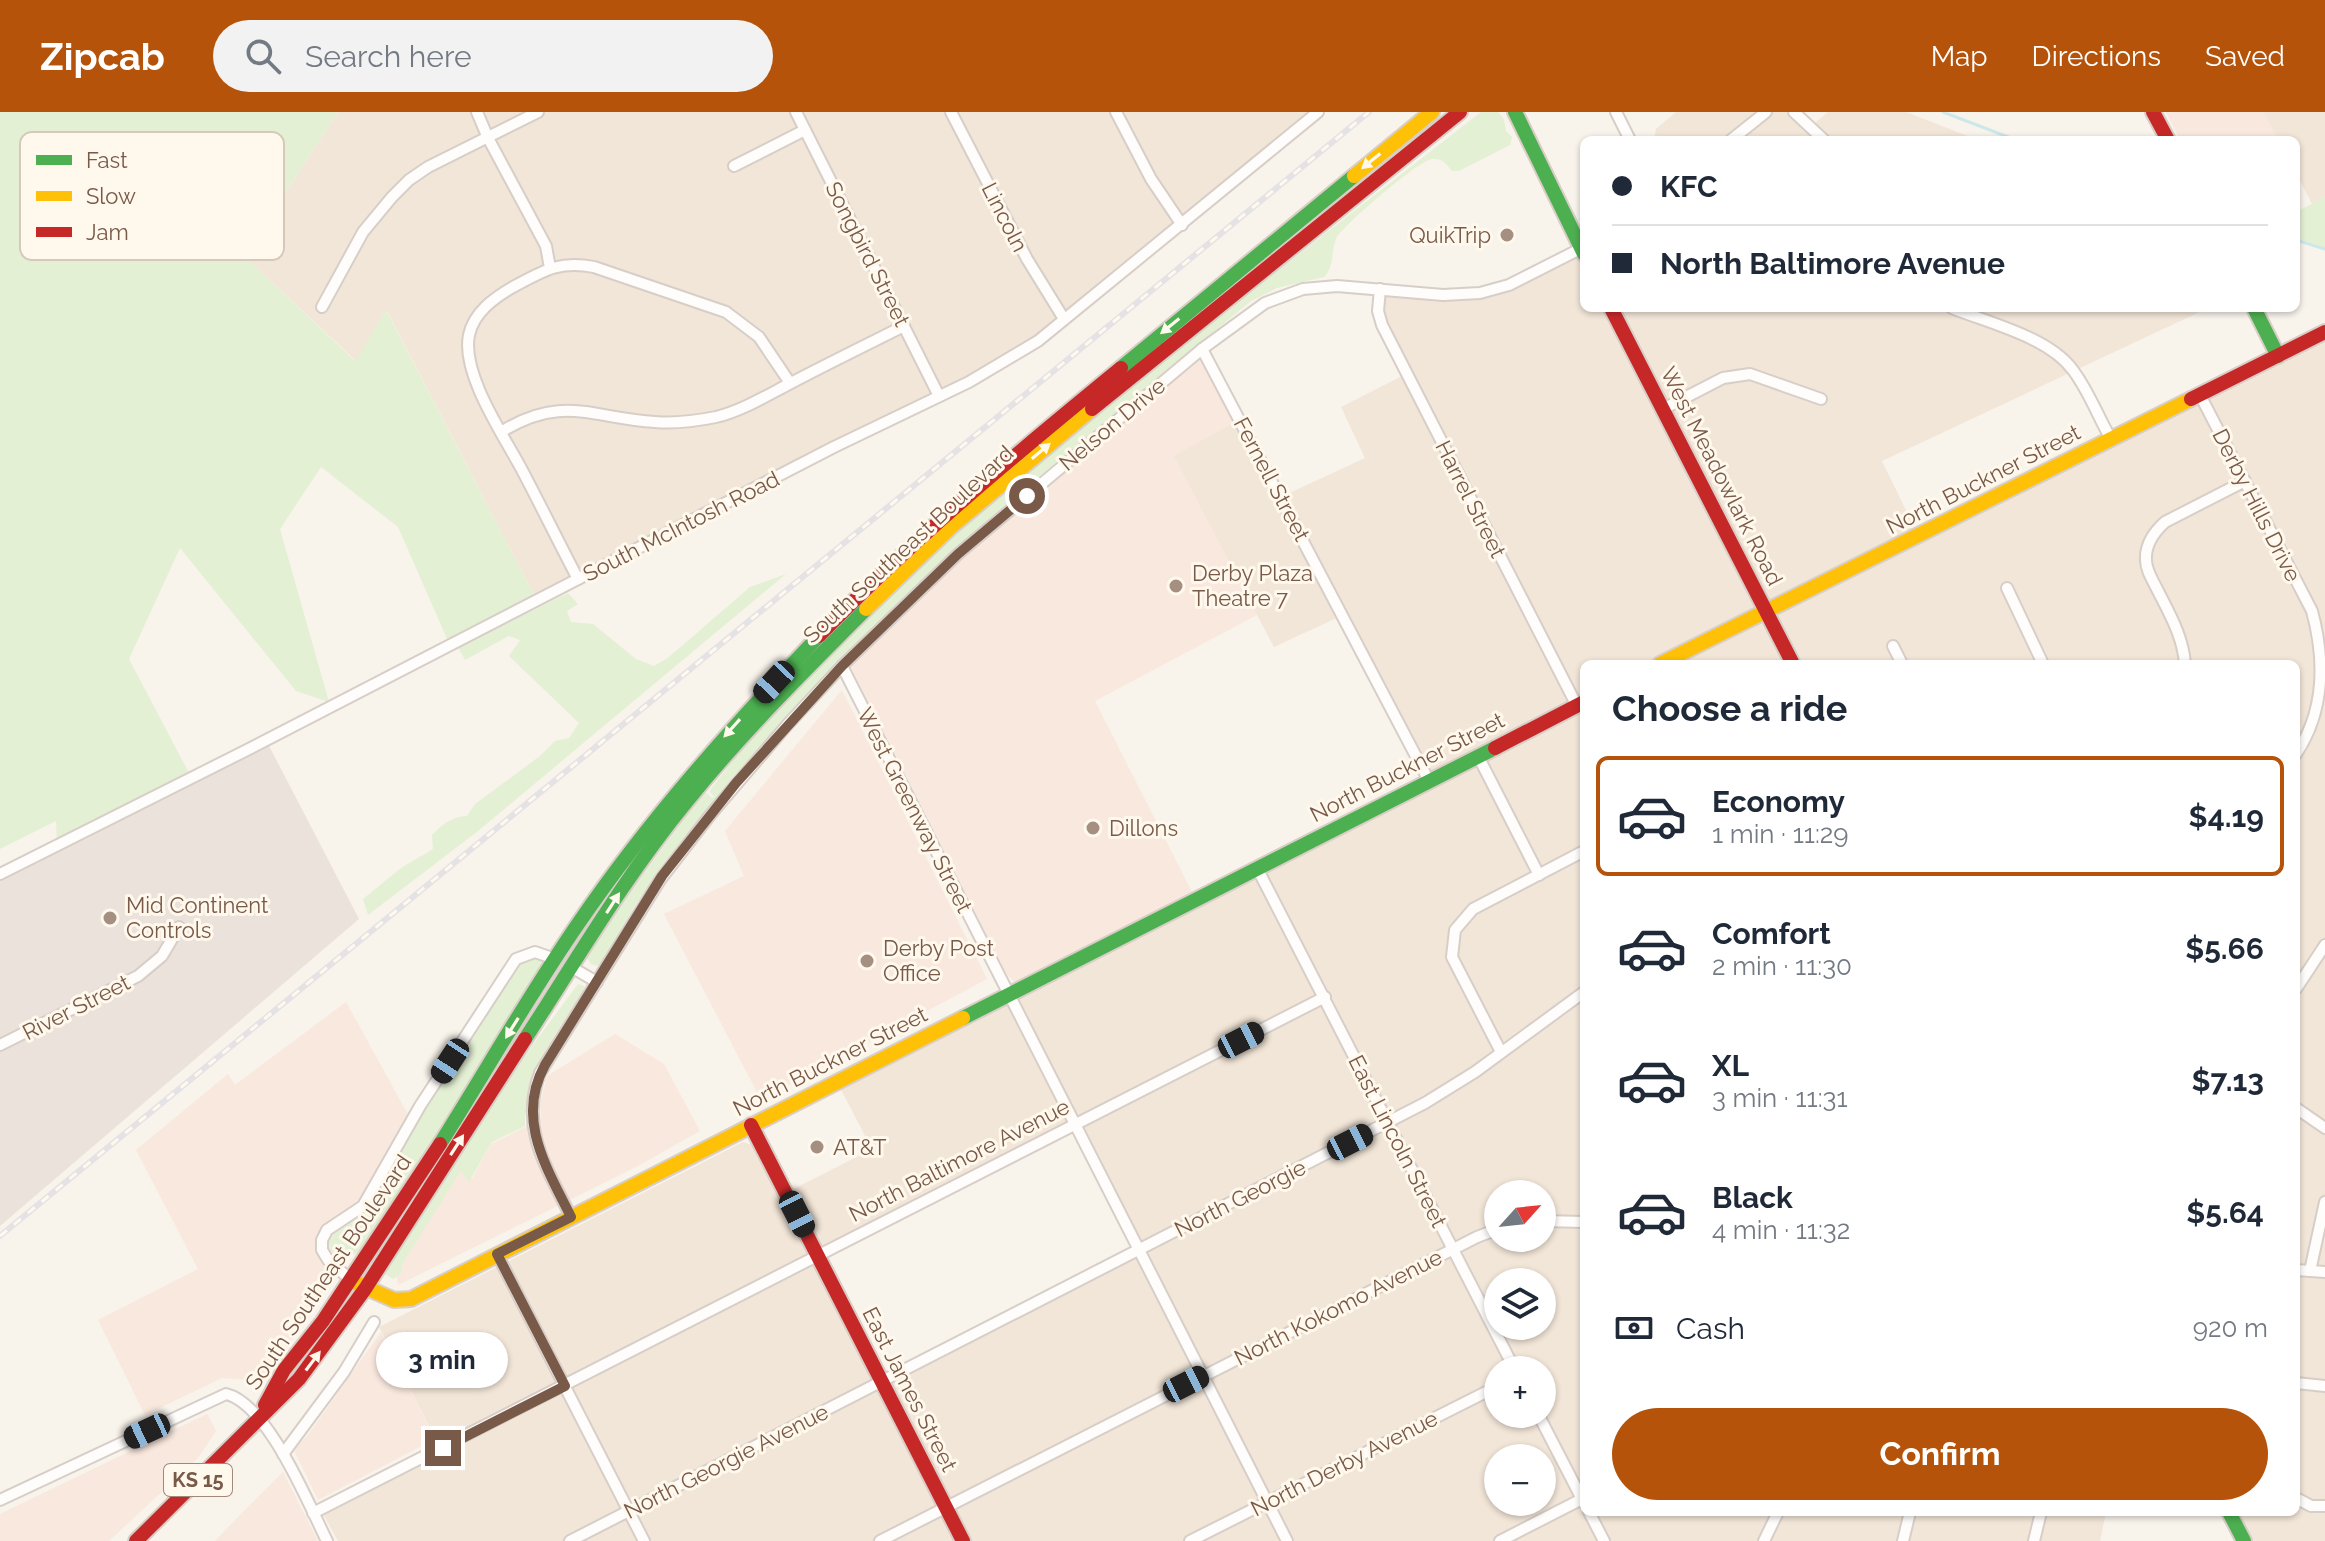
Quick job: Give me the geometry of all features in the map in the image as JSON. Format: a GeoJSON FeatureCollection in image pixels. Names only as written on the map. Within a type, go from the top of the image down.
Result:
{"type":"FeatureCollection","features":[{"type":"Feature","properties":{"kind":"main road","name":"South Southeast Boulevard"},"geometry":{"type":"LineString","coordinates":[[259,1417],[284,1370],[351,1280],[555,959],[652,823],[705,758],[811,643],[898,557],[1020,449],[1432,112]]}},
{"type":"Feature","properties":{"kind":"main road","name":"South Southeast Boulevard"},"geometry":{"type":"LineString","coordinates":[[259,1417],[299,1379],[365,1289],[571,967],[652,847],[722,759],[805,670],[951,527],[1121,384],[1460,112]]}},
{"type":"Feature","properties":{"kind":"main road"},"geometry":{"type":"LineString","coordinates":[[1515,112],[1580,243]]}},
{"type":"Feature","properties":{"kind":"main road"},"geometry":{"type":"LineString","coordinates":[[2153,112],[2166,136]]}},
{"type":"Feature","properties":{"kind":"main road","name":"West Meadowlark Road"},"geometry":{"type":"LineString","coordinates":[[1613,312],[1791,660]]}},
{"type":"Feature","properties":{"kind":"main road"},"geometry":{"type":"LineString","coordinates":[[2256,312],[2278,356]]}},
{"type":"Feature","properties":{"kind":"main road","name":"North Buckner Street"},"geometry":{"type":"LineString","coordinates":[[1668,660],[2325,332]]}},
{"type":"Feature","properties":{"kind":"main road","name":"North Buckner Street"},"geometry":{"type":"LineString","coordinates":[[351,1280],[365,1289],[402,1301],[1580,705]]}},
{"type":"Feature","properties":{"kind":"main road"},"geometry":{"type":"LineString","coordinates":[[571,967],[568,960],[589,925],[590,908]]}},
{"type":"Feature","properties":{"kind":"main road"},"geometry":{"type":"LineString","coordinates":[[535,1024],[536,1009],[555,977],[555,959]]}},
{"type":"Feature","properties":{"kind":"main road","name":"East James Street"},"geometry":{"type":"LineString","coordinates":[[751,1125],[963,1541]]}},
{"type":"Feature","properties":{"kind":"main road","name":"KS 15"},"geometry":{"type":"LineString","coordinates":[[136,1541],[259,1417]]}},
{"type":"Feature","properties":{"kind":"main road"},"geometry":{"type":"LineString","coordinates":[[2231,1516],[2244,1541]]}},
{"type":"Feature","properties":{"kind":"street"},"geometry":{"type":"LineString","coordinates":[[477,112],[546,246],[550,268]]}},
{"type":"Feature","properties":{"kind":"street"},"geometry":{"type":"LineString","coordinates":[[322,307],[361,235],[392,197],[428,167],[538,112]]}},
{"type":"Feature","properties":{"kind":"street","name":"Songbird Street"},"geometry":{"type":"LineString","coordinates":[[796,112],[939,396]]}},
{"type":"Feature","properties":{"kind":"street","name":"Lincoln"},"geometry":{"type":"LineString","coordinates":[[951,112],[1027,259],[1064,319]]}},
{"type":"Feature","properties":{"kind":"street"},"geometry":{"type":"LineString","coordinates":[[1116,112],[1151,179],[1182,225]]}},
{"type":"Feature","properties":{"kind":"street","name":"South McIntosh Road"},"geometry":{"type":"LineString","coordinates":[[0,874],[827,450],[999,366],[1064,319],[1182,225],[1317,112]]}},
{"type":"Feature","properties":{"kind":"street"},"geometry":{"type":"LineString","coordinates":[[1616,112],[1628,136]]}},
{"type":"Feature","properties":{"kind":"street"},"geometry":{"type":"LineString","coordinates":[[1736,136],[1766,112]]}},
{"type":"Feature","properties":{"kind":"street"},"geometry":{"type":"LineString","coordinates":[[1794,112],[1820,136]]}},
{"type":"Feature","properties":{"kind":"street"},"geometry":{"type":"LineString","coordinates":[[734,166],[805,130]]}},
{"type":"Feature","properties":{"kind":"street","name":"Nelson Drive"},"geometry":{"type":"LineString","coordinates":[[571,1217],[541,1156],[532,1113],[533,1095],[540,1073],[645,902],[686,845],[761,753],[842,666],[958,554],[1202,349],[1265,303],[1303,289],[1337,286],[1443,295],[1480,293],[1509,285],[1580,250]]}},
{"type":"Feature","properties":{"kind":"street"},"geometry":{"type":"LineString","coordinates":[[578,579],[484,399],[470,360],[469,335],[481,311],[495,297],[550,268],[571,264],[594,267],[726,312],[759,337],[790,383]]}},
{"type":"Feature","properties":{"kind":"street","name":"Harrel Street"},"geometry":{"type":"LineString","coordinates":[[1380,289],[1378,311],[1382,325],[1580,702]]}},
{"type":"Feature","properties":{"kind":"street"},"geometry":{"type":"LineString","coordinates":[[1962,312],[2041,343],[2057,353],[2076,373],[2111,439]]}},
{"type":"Feature","properties":{"kind":"street"},"geometry":{"type":"LineString","coordinates":[[501,432],[524,418],[557,410],[654,422],[692,422],[721,416],[904,326]]}},
{"type":"Feature","properties":{"kind":"street","name":"Fernell Street"},"geometry":{"type":"LineString","coordinates":[[1202,349],[1429,781]]}},
{"type":"Feature","properties":{"kind":"street"},"geometry":{"type":"LineString","coordinates":[[1663,409],[1723,378],[1750,374],[1821,399]]}},
{"type":"Feature","properties":{"kind":"street","name":"Derby Hills Drive"},"geometry":{"type":"LineString","coordinates":[[2200,395],[2316,624],[2322,668],[2320,716],[2300,748]]}},
{"type":"Feature","properties":{"kind":"street"},"geometry":{"type":"LineString","coordinates":[[2184,660],[2179,633],[2148,571],[2148,546],[2165,522],[2245,481]]}},
{"type":"Feature","properties":{"kind":"street"},"geometry":{"type":"LineString","coordinates":[[2007,588],[2041,660]]}},
{"type":"Feature","properties":{"kind":"street"},"geometry":{"type":"LineString","coordinates":[[1893,646],[1900,660]]}},
{"type":"Feature","properties":{"kind":"street","name":"West Greenway Street"},"geometry":{"type":"LineString","coordinates":[[842,666],[1287,1541]]}},
{"type":"Feature","properties":{"kind":"street"},"geometry":{"type":"LineString","coordinates":[[1478,756],[1539,875]]}},
{"type":"Feature","properties":{"kind":"street"},"geometry":{"type":"LineString","coordinates":[[1501,1052],[1452,957],[1455,930],[1473,909],[1580,853]]}},
{"type":"Feature","properties":{"kind":"street","name":"East Lincoln Street"},"geometry":{"type":"LineString","coordinates":[[1257,868],[1508,1356]]}},
{"type":"Feature","properties":{"kind":"street","name":"River Street"},"geometry":{"type":"LineString","coordinates":[[0,1045],[138,976],[162,956],[179,927]]}},
{"type":"Feature","properties":{"kind":"street"},"geometry":{"type":"LineString","coordinates":[[2300,983],[2325,945]]}},
{"type":"Feature","properties":{"kind":"street"},"geometry":{"type":"LineString","coordinates":[[351,1280],[328,1260],[322,1250],[322,1240],[327,1230],[363,1206],[420,1106],[516,959],[535,952],[555,959]]}},
{"type":"Feature","properties":{"kind":"street"},"geometry":{"type":"LineString","coordinates":[[571,967],[597,982]]}},
{"type":"Feature","properties":{"kind":"street","name":"North Georgie"},"geometry":{"type":"LineString","coordinates":[[882,1382],[1450,1089],[1580,995]]}},
{"type":"Feature","properties":{"kind":"street","name":"North Baltimore Avenue"},"geometry":{"type":"LineString","coordinates":[[313,1513],[1325,997]]}},
{"type":"Feature","properties":{"kind":"street"},"geometry":{"type":"LineString","coordinates":[[2300,1111],[2325,1128]]}},
{"type":"Feature","properties":{"kind":"street"},"geometry":{"type":"LineString","coordinates":[[2310,1271],[2325,1202]]}},
{"type":"Feature","properties":{"kind":"street"},"geometry":{"type":"LineString","coordinates":[[1556,1221],[1580,1222]]}},
{"type":"Feature","properties":{"kind":"street","name":"North Kokomo Avenue"},"geometry":{"type":"LineString","coordinates":[[880,1541],[1484,1235]]}},
{"type":"Feature","properties":{"kind":"street"},"geometry":{"type":"LineString","coordinates":[[497,1254],[644,1541]]}},
{"type":"Feature","properties":{"kind":"street"},"geometry":{"type":"LineString","coordinates":[[2300,1270],[2325,1272]]}},
{"type":"Feature","properties":{"kind":"street"},"geometry":{"type":"LineString","coordinates":[[283,1454],[344,1372],[374,1322]]}},
{"type":"Feature","properties":{"kind":"street","name":"North Georgie Avenue"},"geometry":{"type":"LineString","coordinates":[[570,1541],[882,1382]]}},
{"type":"Feature","properties":{"kind":"street"},"geometry":{"type":"LineString","coordinates":[[2300,1383],[2325,1386]]}},
{"type":"Feature","properties":{"kind":"street","name":"North Derby Avenue"},"geometry":{"type":"LineString","coordinates":[[1190,1541],[1484,1393]]}},
{"type":"Feature","properties":{"kind":"street"},"geometry":{"type":"LineString","coordinates":[[0,1500],[226,1394],[234,1396],[259,1417],[283,1454],[327,1541]]}},
{"type":"Feature","properties":{"kind":"street"},"geometry":{"type":"LineString","coordinates":[[1545,1428],[1580,1494]]}},
{"type":"Feature","properties":{"kind":"street"},"geometry":{"type":"LineString","coordinates":[[2300,1500],[2311,1506],[2325,1506]]}},
{"type":"Feature","properties":{"kind":"street"},"geometry":{"type":"LineString","coordinates":[[1500,1541],[1580,1501]]}},
{"type":"Feature","properties":{"kind":"street"},"geometry":{"type":"LineString","coordinates":[[1591,1516],[1604,1541]]}},
{"type":"Feature","properties":{"kind":"street"},"geometry":{"type":"LineString","coordinates":[[1764,1541],[1776,1516]]}},
{"type":"Feature","properties":{"kind":"street"},"geometry":{"type":"LineString","coordinates":[[1903,1541],[1909,1516]]}},
{"type":"Feature","properties":{"kind":"street"},"geometry":{"type":"LineString","coordinates":[[2034,1541],[2040,1516]]}},
{"type":"Feature","properties":{"kind":"shaded area"},"geometry":{"type":"Polygon","coordinates":[[[338,112],[1318,112],[1074,311],[939,396],[535,597],[387,311],[356,361],[248,260],[284,260],[284,195],[338,112]]]}},
{"type":"Feature","properties":{"kind":"shaded area"},"geometry":{"type":"Polygon","coordinates":[[[1676,112],[1791,112],[1810,127],[1828,112],[1906,112],[1968,136],[1655,136],[1656,129],[1676,112]]]}},
{"type":"Feature","properties":{"kind":"shaded area"},"geometry":{"type":"Polygon","coordinates":[[[2166,112],[2263,112],[2276,136],[2178,136],[2166,112]]]}},
{"type":"Feature","properties":{"kind":"shaded area"},"geometry":{"type":"Polygon","coordinates":[[[2263,112],[2325,112],[2325,197],[2312,204],[2300,181],[2300,136],[2276,136],[2263,112]]]}},
{"type":"Feature","properties":{"kind":"shaded area"},"geometry":{"type":"Polygon","coordinates":[[[1580,248],[1580,312],[2199,312],[1882,461],[1918,535],[2325,332],[2325,1541],[2244,1541],[2231,1516],[2300,1516],[2300,660],[1580,660],[1580,1516],[2105,1516],[2100,1541],[963,1541],[882,1382],[1139,1250],[1075,1125],[818,1256],[786,1193],[872,1149],[837,1082],[1429,782],[1343,615],[1274,647],[1173,456],[1240,419],[1281,497],[1365,458],[1341,407],[1406,374],[1382,325],[1380,289],[1480,293],[1580,248]]]}},
{"type":"Feature","properties":{"kind":"shaded area"},"geometry":{"type":"Polygon","coordinates":[[[1202,349],[1240,419],[1174,456],[1257,615],[1095,701],[1192,892],[1015,982],[1007,975],[851,667],[999,520],[1202,349]]]}},
{"type":"Feature","properties":{"kind":"shaded area"},"geometry":{"type":"Polygon","coordinates":[[[842,690],[987,979],[761,1100],[664,914],[744,876],[725,831],[842,690]]]}},
{"type":"Feature","properties":{"kind":"shaded area"},"geometry":{"type":"Polygon","coordinates":[[[266,740],[359,919],[0,1226],[0,874],[266,740]]]}},
{"type":"Feature","properties":{"kind":"shaded area"},"geometry":{"type":"Polygon","coordinates":[[[346,1002],[422,1140],[360,1241],[258,1389],[248,1380],[222,1378],[145,1415],[98,1320],[198,1269],[136,1150],[228,1074],[235,1085],[346,1002]]]}},
{"type":"Feature","properties":{"kind":"shaded area"},"geometry":{"type":"Polygon","coordinates":[[[615,1034],[664,1064],[700,1131],[638,1166],[398,1285],[396,1267],[461,1160],[472,1179],[491,1144],[541,1119],[540,1104],[547,1076],[615,1034]]]}},
{"type":"Feature","properties":{"kind":"shaded area"},"geometry":{"type":"Polygon","coordinates":[[[743,1142],[752,1145],[954,1541],[338,1541],[323,1514],[443,1454],[379,1327],[743,1142]]]}},
{"type":"Feature","properties":{"kind":"shaded area"},"geometry":{"type":"Polygon","coordinates":[[[381,1332],[435,1439],[318,1500],[294,1450],[381,1332]]]}},
{"type":"Feature","properties":{"kind":"shaded area"},"geometry":{"type":"Polygon","coordinates":[[[207,1414],[216,1431],[198,1458],[109,1541],[0,1541],[0,1514],[207,1414]]]}},
{"type":"Feature","properties":{"kind":"shaded area"},"geometry":{"type":"Polygon","coordinates":[[[283,1472],[318,1541],[215,1541],[241,1514],[283,1472]]]}},
{"type":"Feature","properties":{"kind":"green space"},"geometry":{"type":"Polygon","coordinates":[[[0,112],[338,112],[284,195],[284,132],[20,132],[20,260],[248,260],[355,361],[386,310],[535,597],[448,641],[398,527],[321,467],[280,529],[329,702],[296,691],[180,548],[129,659],[189,773],[57,845],[56,821],[0,849],[0,112]]]}},
{"type":"Feature","properties":{"kind":"green space"},"geometry":{"type":"Polygon","coordinates":[[[1481,112],[1498,112],[1501,115],[1506,131],[1512,137],[1510,145],[1459,171],[1452,171],[1444,162],[1432,159],[1398,181],[1337,237],[1330,268],[1324,277],[1277,288],[1251,301],[1007,503],[916,586],[829,671],[746,763],[678,846],[636,904],[603,961],[597,966],[591,964],[587,958],[611,918],[702,794],[714,796],[709,792],[754,735],[840,640],[934,551],[1204,328],[1481,112]]]}},
{"type":"Feature","properties":{"kind":"green space"},"geometry":{"type":"Polygon","coordinates":[[[2325,197],[2325,248],[2300,239],[2300,210],[2325,197]]]}},
{"type":"Feature","properties":{"kind":"green space"},"geometry":{"type":"Polygon","coordinates":[[[786,574],[478,831],[368,915],[363,899],[401,868],[433,849],[432,835],[452,819],[467,816],[475,804],[540,756],[555,741],[569,738],[579,723],[509,656],[520,640],[509,636],[465,660],[458,647],[568,593],[578,604],[567,611],[571,622],[593,624],[636,659],[654,666],[669,657],[750,587],[786,574]]]}},
{"type":"Feature","properties":{"kind":"green space"},"geometry":{"type":"Polygon","coordinates":[[[531,956],[541,962],[541,970],[361,1251],[353,1255],[345,1251],[345,1257],[333,1254],[329,1244],[331,1239],[368,1210],[418,1120],[511,973],[531,956]]]}},
{"type":"Feature","properties":{"kind":"green space"},"geometry":{"type":"Polygon","coordinates":[[[578,984],[584,986],[583,992],[536,1071],[526,1107],[525,1126],[492,1142],[469,1182],[461,1171],[401,1266],[402,1273],[393,1279],[385,1274],[515,1069],[578,984]]]}},
{"type":"Feature","properties":{"kind":"waterway"},"geometry":{"type":"LineString","coordinates":[[1943,112],[2006,136]]}},
{"type":"Feature","properties":{"kind":"waterway"},"geometry":{"type":"LineString","coordinates":[[2300,241],[2325,249]]}},
{"type":"Feature","properties":{"kind":"railway"},"geometry":{"type":"LineString","coordinates":[[0,1236],[1369,112]]}},
{"type":"Feature","properties":{"kind":"traffic: fast"},"geometry":{"type":"LineString","coordinates":[[1515,112],[1580,246]]}},
{"type":"Feature","properties":{"kind":"traffic: fast"},"geometry":{"type":"LineString","coordinates":[[1121,368],[1354,176]]}},
{"type":"Feature","properties":{"kind":"traffic: fast"},"geometry":{"type":"LineString","coordinates":[[2256,312],[2278,356]]}},
{"type":"Feature","properties":{"kind":"traffic: fast"},"geometry":{"type":"LineString","coordinates":[[525,1039],[623,888],[687,801],[751,727],[866,609]]}},
{"type":"Feature","properties":{"kind":"traffic: fast"},"geometry":{"type":"LineString","coordinates":[[440,1144],[542,978],[605,885],[692,775],[819,636]]}},
{"type":"Feature","properties":{"kind":"traffic: fast"},"geometry":{"type":"LineString","coordinates":[[963,1018],[1495,748]]}},
{"type":"Feature","properties":{"kind":"traffic: fast"},"geometry":{"type":"LineString","coordinates":[[2231,1516],[2244,1541]]}},
{"type":"Feature","properties":{"kind":"traffic: slow"},"geometry":{"type":"LineString","coordinates":[[1354,176],[1432,112]]}},
{"type":"Feature","properties":{"kind":"traffic: slow"},"geometry":{"type":"LineString","coordinates":[[1668,660],[2191,399]]}},
{"type":"Feature","properties":{"kind":"traffic: slow"},"geometry":{"type":"LineString","coordinates":[[866,609],[951,527],[1092,409]]}},
{"type":"Feature","properties":{"kind":"traffic: slow"},"geometry":{"type":"LineString","coordinates":[[356,1283],[394,1300],[411,1299],[963,1018]]}},
{"type":"Feature","properties":{"kind":"traffic: jam"},"geometry":{"type":"LineString","coordinates":[[1092,409],[1460,112]]}},
{"type":"Feature","properties":{"kind":"traffic: jam"},"geometry":{"type":"LineString","coordinates":[[2153,112],[2166,136]]}},
{"type":"Feature","properties":{"kind":"traffic: jam"},"geometry":{"type":"LineString","coordinates":[[1613,312],[1791,660]]}},
{"type":"Feature","properties":{"kind":"traffic: jam"},"geometry":{"type":"LineString","coordinates":[[2191,399],[2325,332]]}},
{"type":"Feature","properties":{"kind":"traffic: jam"},"geometry":{"type":"LineString","coordinates":[[819,636],[928,531],[1121,368]]}},
{"type":"Feature","properties":{"kind":"traffic: jam"},"geometry":{"type":"LineString","coordinates":[[1495,748],[1580,704]]}},
{"type":"Feature","properties":{"kind":"traffic: jam"},"geometry":{"type":"LineString","coordinates":[[136,1541],[299,1379],[365,1289],[525,1039]]}},
{"type":"Feature","properties":{"kind":"traffic: jam"},"geometry":{"type":"LineString","coordinates":[[751,1125],[963,1541]]}},
{"type":"Feature","properties":{"kind":"traffic: jam"},"geometry":{"type":"LineString","coordinates":[[265,1405],[284,1370],[323,1321],[440,1144]]}},
{"type":"Feature","properties":{"kind":"place","name":"QuikTrip"},"geometry":{"type":"Point","coordinates":[1507,235]}},
{"type":"Feature","properties":{"kind":"place","name":"Derby Plaza Theatre 7"},"geometry":{"type":"Point","coordinates":[1176,586]}},
{"type":"Feature","properties":{"kind":"place","name":"Dillons"},"geometry":{"type":"Point","coordinates":[1093,828]}},
{"type":"Feature","properties":{"kind":"place","name":"Mid Continent Controls"},"geometry":{"type":"Point","coordinates":[110,918]}},
{"type":"Feature","properties":{"kind":"place","name":"Derby Post Office"},"geometry":{"type":"Point","coordinates":[867,961]}},
{"type":"Feature","properties":{"kind":"place","name":"AT&T"},"geometry":{"type":"Point","coordinates":[817,1147]}},
{"type":"Feature","properties":{"kind":"route"},"geometry":{"type":"LineString","coordinates":[[443,1448],[565,1386],[497,1254],[571,1217],[541,1156],[533,1130],[533,1095],[540,1073],[662,876],[736,783],[842,666],[958,554],[1027,496]]}}]}
